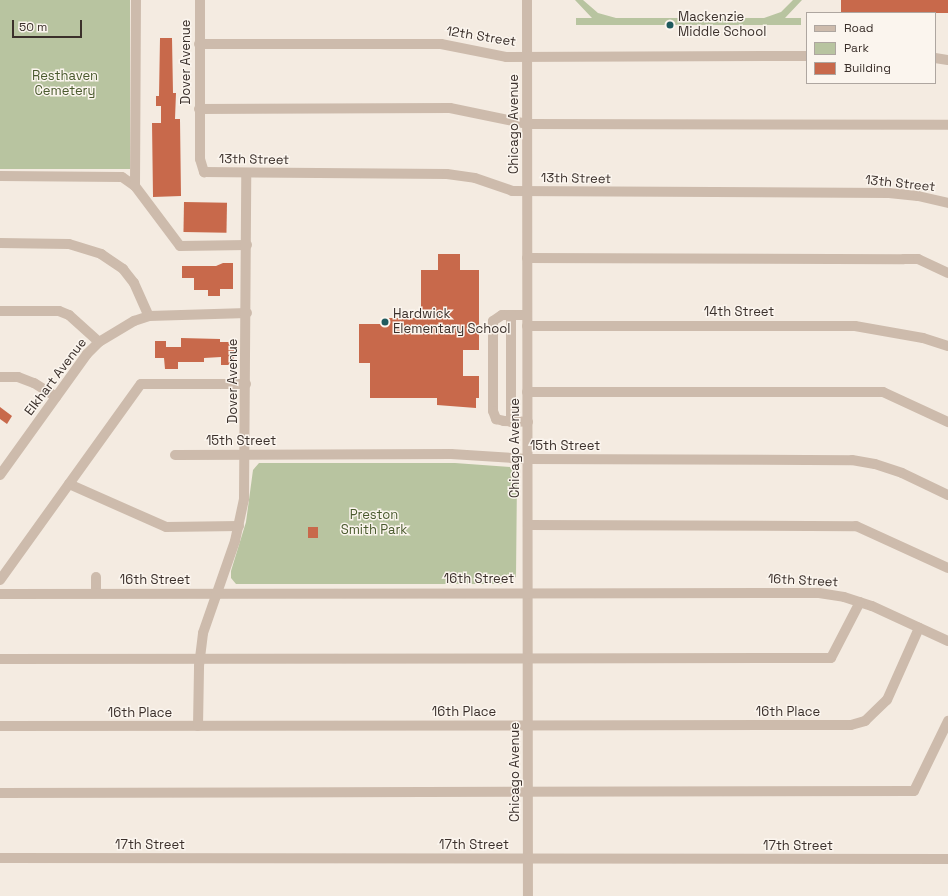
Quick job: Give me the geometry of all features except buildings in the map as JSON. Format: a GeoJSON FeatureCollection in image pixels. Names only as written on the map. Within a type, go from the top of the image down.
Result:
{"type":"FeatureCollection","features":[{"type":"Feature","properties":{"kind":"street"},"geometry":{"type":"LineString","coordinates":[[134,186],[136,0]]}},
{"type":"Feature","properties":{"kind":"street","name":"Dover Avenue"},"geometry":{"type":"LineString","coordinates":[[200,0],[200,159],[204,172]]}},
{"type":"Feature","properties":{"kind":"street","name":"Chicago Avenue"},"geometry":{"type":"LineString","coordinates":[[527,0],[528,896]]}},
{"type":"Feature","properties":{"kind":"street","name":"12th Street"},"geometry":{"type":"LineString","coordinates":[[199,44],[441,44],[492,55],[527,56],[806,56]]}},
{"type":"Feature","properties":{"kind":"street"},"geometry":{"type":"LineString","coordinates":[[936,58],[948,60]]}},
{"type":"Feature","properties":{"kind":"street"},"geometry":{"type":"LineString","coordinates":[[199,109],[450,108],[527,124],[948,125]]}},
{"type":"Feature","properties":{"kind":"street","name":"13th Street"},"geometry":{"type":"LineString","coordinates":[[204,172],[447,174],[475,178],[505,189],[527,191],[868,192],[918,196],[948,203]]}},
{"type":"Feature","properties":{"kind":"street","name":"Dover Avenue"},"geometry":{"type":"LineString","coordinates":[[198,726],[199,658],[203,633],[239,526],[244,499],[246,454],[247,313],[246,173]]}},
{"type":"Feature","properties":{"kind":"street"},"geometry":{"type":"LineString","coordinates":[[0,176],[122,177],[134,186],[180,246],[246,245]]}},
{"type":"Feature","properties":{"kind":"street"},"geometry":{"type":"LineString","coordinates":[[0,243],[69,244],[101,254],[123,269],[134,282],[149,316]]}},
{"type":"Feature","properties":{"kind":"street"},"geometry":{"type":"LineString","coordinates":[[528,258],[904,258],[918,259],[948,273]]}},
{"type":"Feature","properties":{"kind":"street"},"geometry":{"type":"LineString","coordinates":[[0,311],[59,311],[69,315],[99,342]]}},
{"type":"Feature","properties":{"kind":"street","name":"Elkhart Avenue"},"geometry":{"type":"LineString","coordinates":[[0,475],[87,354],[99,342],[134,321],[149,316],[247,313]]}},
{"type":"Feature","properties":{"kind":"street"},"geometry":{"type":"LineString","coordinates":[[511,422],[511,315],[502,315],[493,321],[493,411],[496,419],[511,422],[528,422]]}},
{"type":"Feature","properties":{"kind":"street","name":"14th Street"},"geometry":{"type":"LineString","coordinates":[[511,315],[528,321],[856,326],[916,337],[948,346]]}},
{"type":"Feature","properties":{"kind":"street"},"geometry":{"type":"LineString","coordinates":[[0,377],[18,377],[34,383],[56,397]]}},
{"type":"Feature","properties":{"kind":"street"},"geometry":{"type":"LineString","coordinates":[[0,580],[141,384],[246,384]]}},
{"type":"Feature","properties":{"kind":"street"},"geometry":{"type":"LineString","coordinates":[[528,392],[883,392],[948,422]]}},
{"type":"Feature","properties":{"kind":"street","name":"15th Street"},"geometry":{"type":"LineString","coordinates":[[175,455],[451,454],[528,459],[852,460],[875,464],[902,473],[948,495]]}},
{"type":"Feature","properties":{"kind":"street"},"geometry":{"type":"LineString","coordinates":[[69,484],[166,527],[239,526]]}},
{"type":"Feature","properties":{"kind":"street"},"geometry":{"type":"LineString","coordinates":[[528,525],[856,526],[948,568]]}},
{"type":"Feature","properties":{"kind":"street"},"geometry":{"type":"LineString","coordinates":[[96,577],[96,594]]}},
{"type":"Feature","properties":{"kind":"street","name":"16th Street"},"geometry":{"type":"LineString","coordinates":[[0,594],[528,592],[819,593],[860,602],[948,640]]}},
{"type":"Feature","properties":{"kind":"street"},"geometry":{"type":"LineString","coordinates":[[0,659],[831,658],[860,602]]}},
{"type":"Feature","properties":{"kind":"street","name":"16th Place"},"geometry":{"type":"LineString","coordinates":[[0,726],[851,725],[864,721],[887,700],[919,628]]}},
{"type":"Feature","properties":{"kind":"street"},"geometry":{"type":"LineString","coordinates":[[0,793],[914,791],[948,721]]}},
{"type":"Feature","properties":{"kind":"street","name":"17th Street"},"geometry":{"type":"LineString","coordinates":[[0,858],[948,859]]}},
{"type":"Feature","properties":{"kind":"green space","name":"Resthaven Cemetery"},"geometry":{"type":"Polygon","coordinates":[[[0,0],[130,0],[130,169],[0,169],[0,0]]]}},
{"type":"Feature","properties":{"kind":"green space"},"geometry":{"type":"Polygon","coordinates":[[[575,0],[583,0],[598,13],[616,18],[764,18],[781,12],[793,0],[802,0],[785,18],[801,18],[801,25],[576,25],[576,18],[592,18],[575,0]]]}},
{"type":"Feature","properties":{"kind":"green space","name":"Preston Smith Park"},"geometry":{"type":"Polygon","coordinates":[[[259,463],[455,463],[510,467],[517,478],[516,577],[506,584],[236,584],[231,578],[231,571],[246,522],[253,470],[259,463]]]}},
{"type":"Feature","properties":{"kind":"place","name":"Mackenzie Middle School"},"geometry":{"type":"Point","coordinates":[670,25]}},
{"type":"Feature","properties":{"kind":"place","name":"Hardwick Elementary School"},"geometry":{"type":"Point","coordinates":[385,322]}}]}
